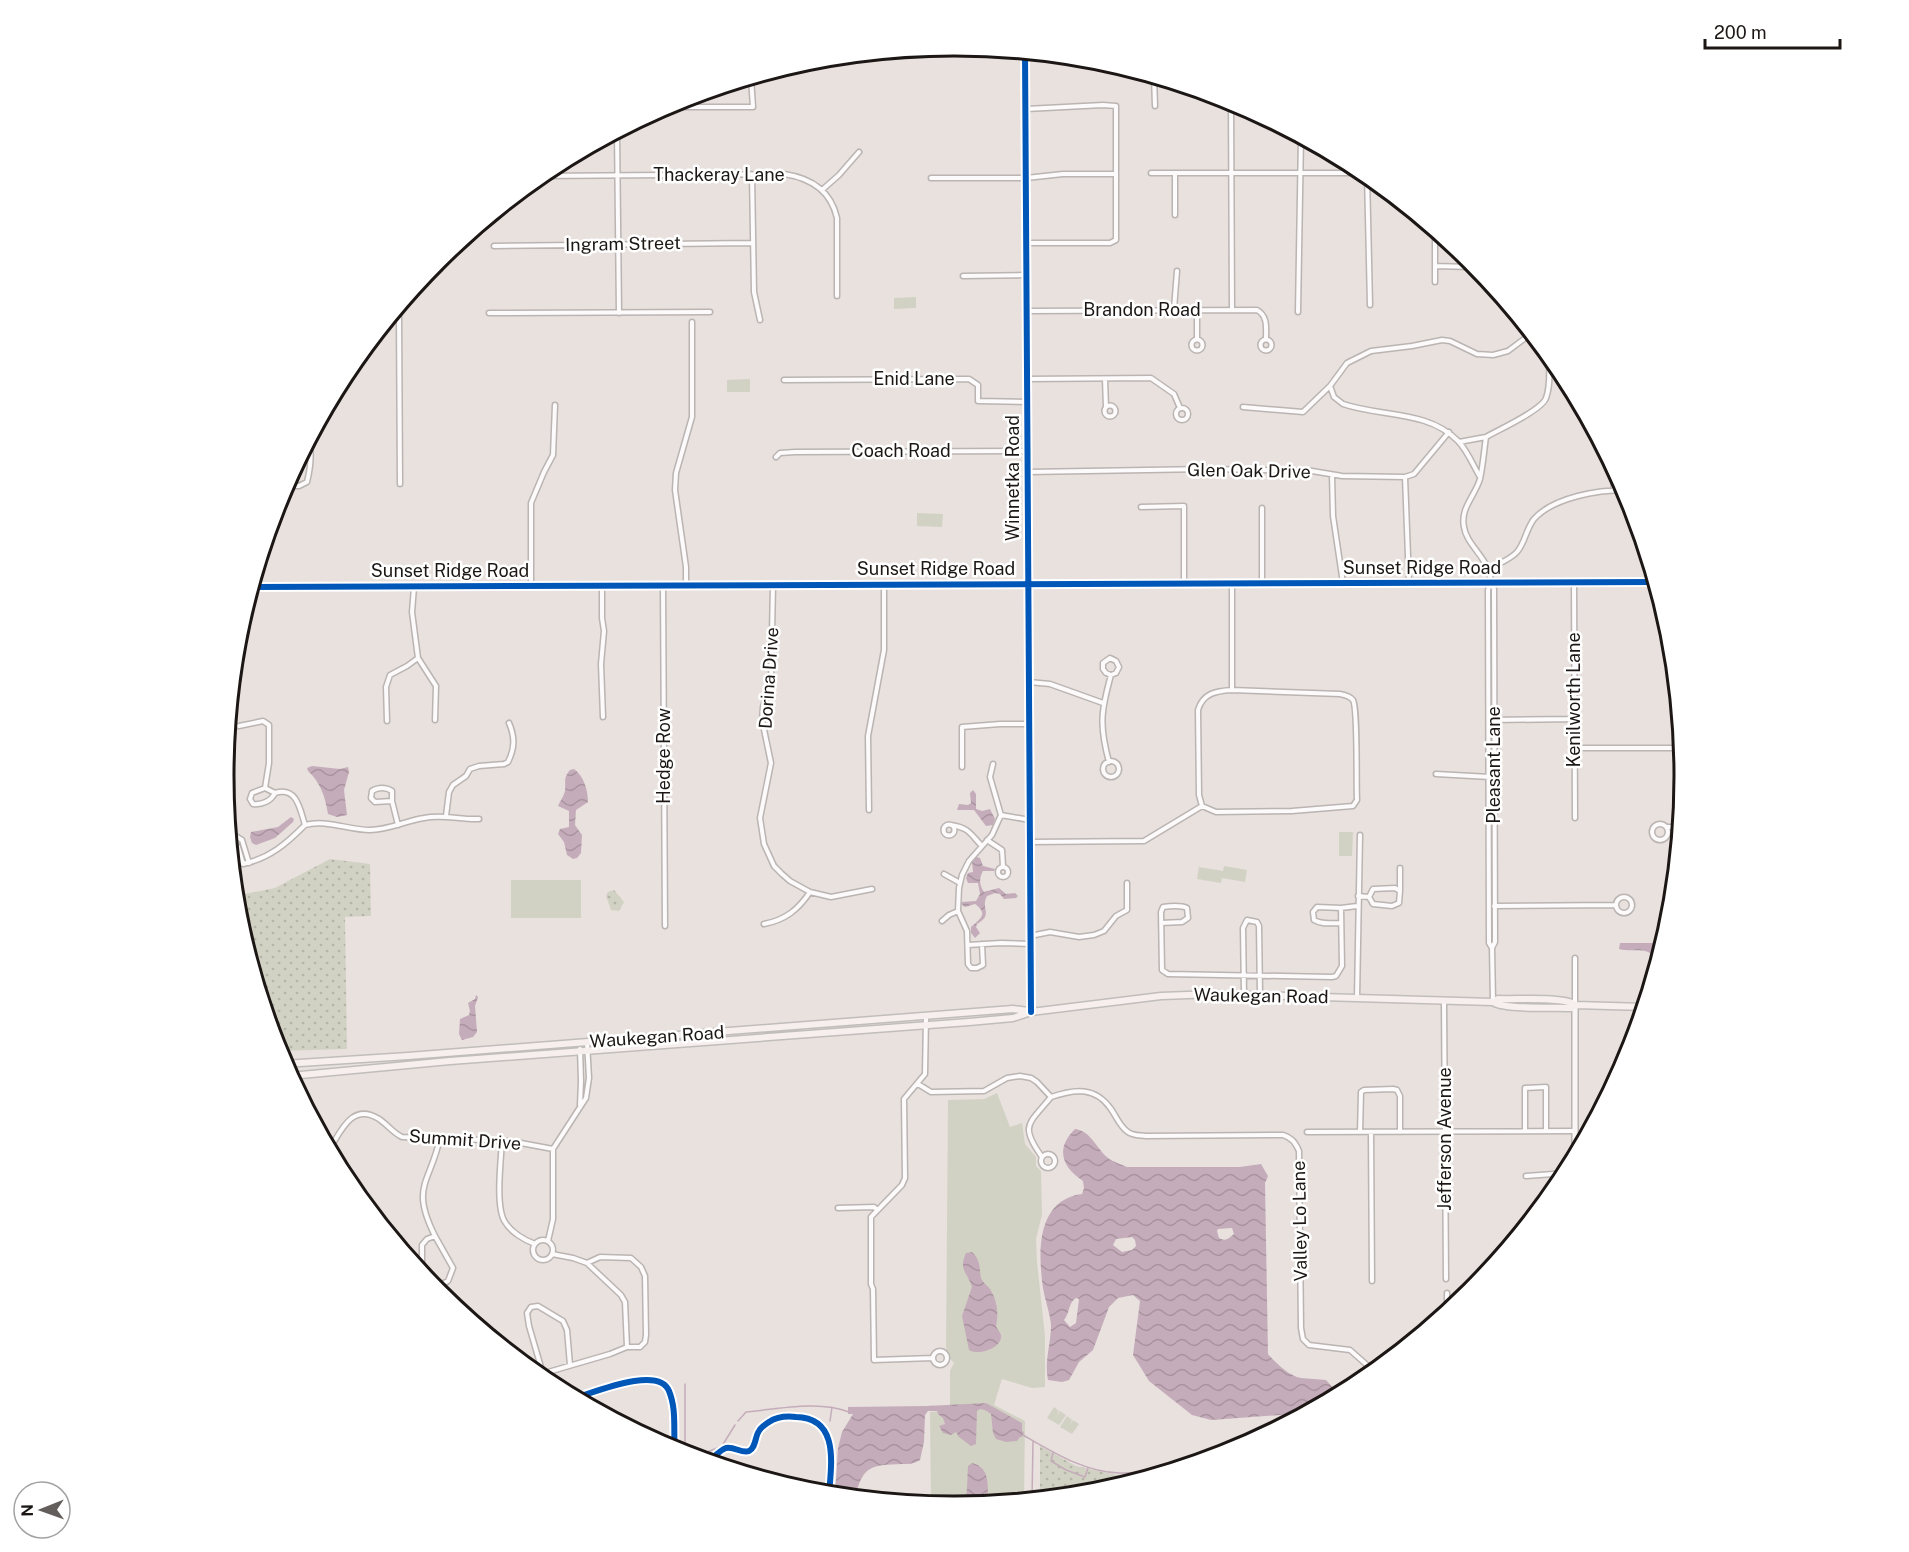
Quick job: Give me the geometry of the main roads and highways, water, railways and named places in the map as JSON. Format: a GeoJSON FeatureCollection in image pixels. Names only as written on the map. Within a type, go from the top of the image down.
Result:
{"type":"FeatureCollection","features":[{"type":"Feature","properties":{"kind":"main road","name":"Waukegan Road"},"geometry":{"type":"LineString","coordinates":[[299,1075],[1013,1018],[1031,1012],[1161,996],[1260,994],[1493,1002],[1498,999],[1559,1000],[1571,1001],[1575,1005],[1637,1007]]}},
{"type":"Feature","properties":{"kind":"main road","name":"Waukegan Road"},"geometry":{"type":"LineString","coordinates":[[294,1063],[1013,1009],[1031,1012]]}},
{"type":"Feature","properties":{"kind":"main road"},"geometry":{"type":"LineString","coordinates":[[691,1034],[691,1043]]}},
{"type":"Feature","properties":{"kind":"water"},"geometry":{"type":"Polygon","coordinates":[[[312,766],[340,769],[348,767],[349,772],[344,790],[347,815],[337,817],[328,814],[322,791],[307,768],[312,766]]]}},
{"type":"Feature","properties":{"kind":"water"},"geometry":{"type":"Polygon","coordinates":[[[574,769],[585,784],[588,802],[576,810],[575,825],[582,835],[581,853],[573,859],[567,855],[564,842],[558,834],[560,829],[569,827],[569,811],[558,806],[564,793],[566,775],[574,769]]]}},
{"type":"Feature","properties":{"kind":"water"},"geometry":{"type":"Polygon","coordinates":[[[973,790],[976,794],[976,809],[982,811],[990,809],[995,819],[993,825],[986,826],[974,810],[957,810],[959,804],[971,803],[970,793],[973,790]]]}},
{"type":"Feature","properties":{"kind":"water"},"geometry":{"type":"Polygon","coordinates":[[[291,817],[294,819],[293,822],[275,838],[256,845],[252,843],[251,832],[278,827],[291,817]]]}},
{"type":"Feature","properties":{"kind":"water"},"geometry":{"type":"Polygon","coordinates":[[[976,857],[980,858],[983,866],[995,869],[994,871],[983,871],[980,884],[984,892],[999,888],[1006,894],[1015,893],[1018,896],[1004,899],[1000,894],[995,893],[987,896],[986,914],[977,924],[976,927],[980,933],[975,938],[971,933],[971,927],[982,916],[982,911],[975,904],[965,907],[961,904],[976,901],[980,894],[978,883],[968,883],[966,878],[968,873],[973,872],[972,862],[976,857]]]}},
{"type":"Feature","properties":{"kind":"water"},"geometry":{"type":"Polygon","coordinates":[[[1655,941],[1652,954],[1645,951],[1619,949],[1620,943],[1655,941]]]}},
{"type":"Feature","properties":{"kind":"water"},"geometry":{"type":"Polygon","coordinates":[[[476,995],[478,997],[475,1006],[477,1032],[473,1037],[462,1040],[459,1034],[460,1019],[469,1015],[468,1003],[475,999],[476,995]]]}},
{"type":"Feature","properties":{"kind":"water"},"geometry":{"type":"Polygon","coordinates":[[[1075,1129],[1081,1130],[1108,1158],[1127,1167],[1240,1167],[1261,1164],[1268,1176],[1265,1183],[1268,1354],[1292,1375],[1326,1380],[1334,1388],[1288,1414],[1211,1420],[1192,1415],[1149,1381],[1133,1355],[1140,1301],[1133,1295],[1118,1298],[1109,1307],[1093,1350],[1079,1362],[1069,1380],[1062,1382],[1048,1380],[1051,1325],[1041,1274],[1043,1230],[1056,1206],[1067,1198],[1082,1194],[1084,1188],[1083,1181],[1066,1164],[1063,1151],[1075,1129]],[[1232,1228],[1217,1231],[1219,1238],[1226,1240],[1234,1234],[1232,1228]],[[1132,1237],[1116,1239],[1113,1245],[1122,1252],[1132,1250],[1136,1246],[1132,1237]],[[1076,1298],[1070,1305],[1064,1320],[1070,1327],[1076,1323],[1079,1299],[1076,1298]]]}},
{"type":"Feature","properties":{"kind":"water"},"geometry":{"type":"Polygon","coordinates":[[[972,1252],[978,1261],[981,1278],[990,1289],[996,1302],[996,1326],[1001,1335],[1001,1340],[994,1347],[978,1352],[969,1350],[962,1316],[972,1287],[963,1264],[966,1253],[972,1252]]]}},
{"type":"Feature","properties":{"kind":"water"},"geometry":{"type":"Polygon","coordinates":[[[986,1403],[1022,1423],[1024,1432],[1017,1441],[1006,1442],[996,1439],[991,1414],[980,1409],[977,1411],[976,1444],[971,1446],[956,1432],[951,1435],[943,1433],[939,1426],[945,1424],[943,1418],[937,1411],[928,1411],[925,1415],[924,1442],[920,1460],[911,1464],[876,1466],[865,1473],[857,1490],[836,1486],[838,1448],[842,1432],[853,1414],[848,1414],[848,1407],[986,1403]]]}},
{"type":"Feature","properties":{"kind":"water"},"geometry":{"type":"Polygon","coordinates":[[[972,1463],[983,1469],[987,1479],[988,1495],[966,1496],[968,1466],[972,1463]]]}},
{"type":"Feature","properties":{"kind":"waterway"},"geometry":{"type":"LineString","coordinates":[[685,1384],[685,1444]]}},
{"type":"Feature","properties":{"kind":"waterway"},"geometry":{"type":"LineString","coordinates":[[738,1421],[746,1412],[798,1406],[838,1408],[849,1412]]}},
{"type":"Feature","properties":{"kind":"waterway"},"geometry":{"type":"LineString","coordinates":[[830,1421],[832,1407]]}},
{"type":"Feature","properties":{"kind":"waterway"},"geometry":{"type":"LineString","coordinates":[[707,1452],[722,1446],[735,1425]]}},
{"type":"Feature","properties":{"kind":"waterway"},"geometry":{"type":"LineString","coordinates":[[1023,1435],[1069,1460],[1093,1469],[1119,1473],[1142,1472]]}},
{"type":"Feature","properties":{"kind":"waterway"},"geometry":{"type":"LineString","coordinates":[[1032,1492],[1033,1441]]}},
{"type":"Feature","properties":{"kind":"waterway"},"geometry":{"type":"LineString","coordinates":[[1053,1453],[1051,1461],[1066,1470],[1085,1477],[1088,1468]]}}]}
